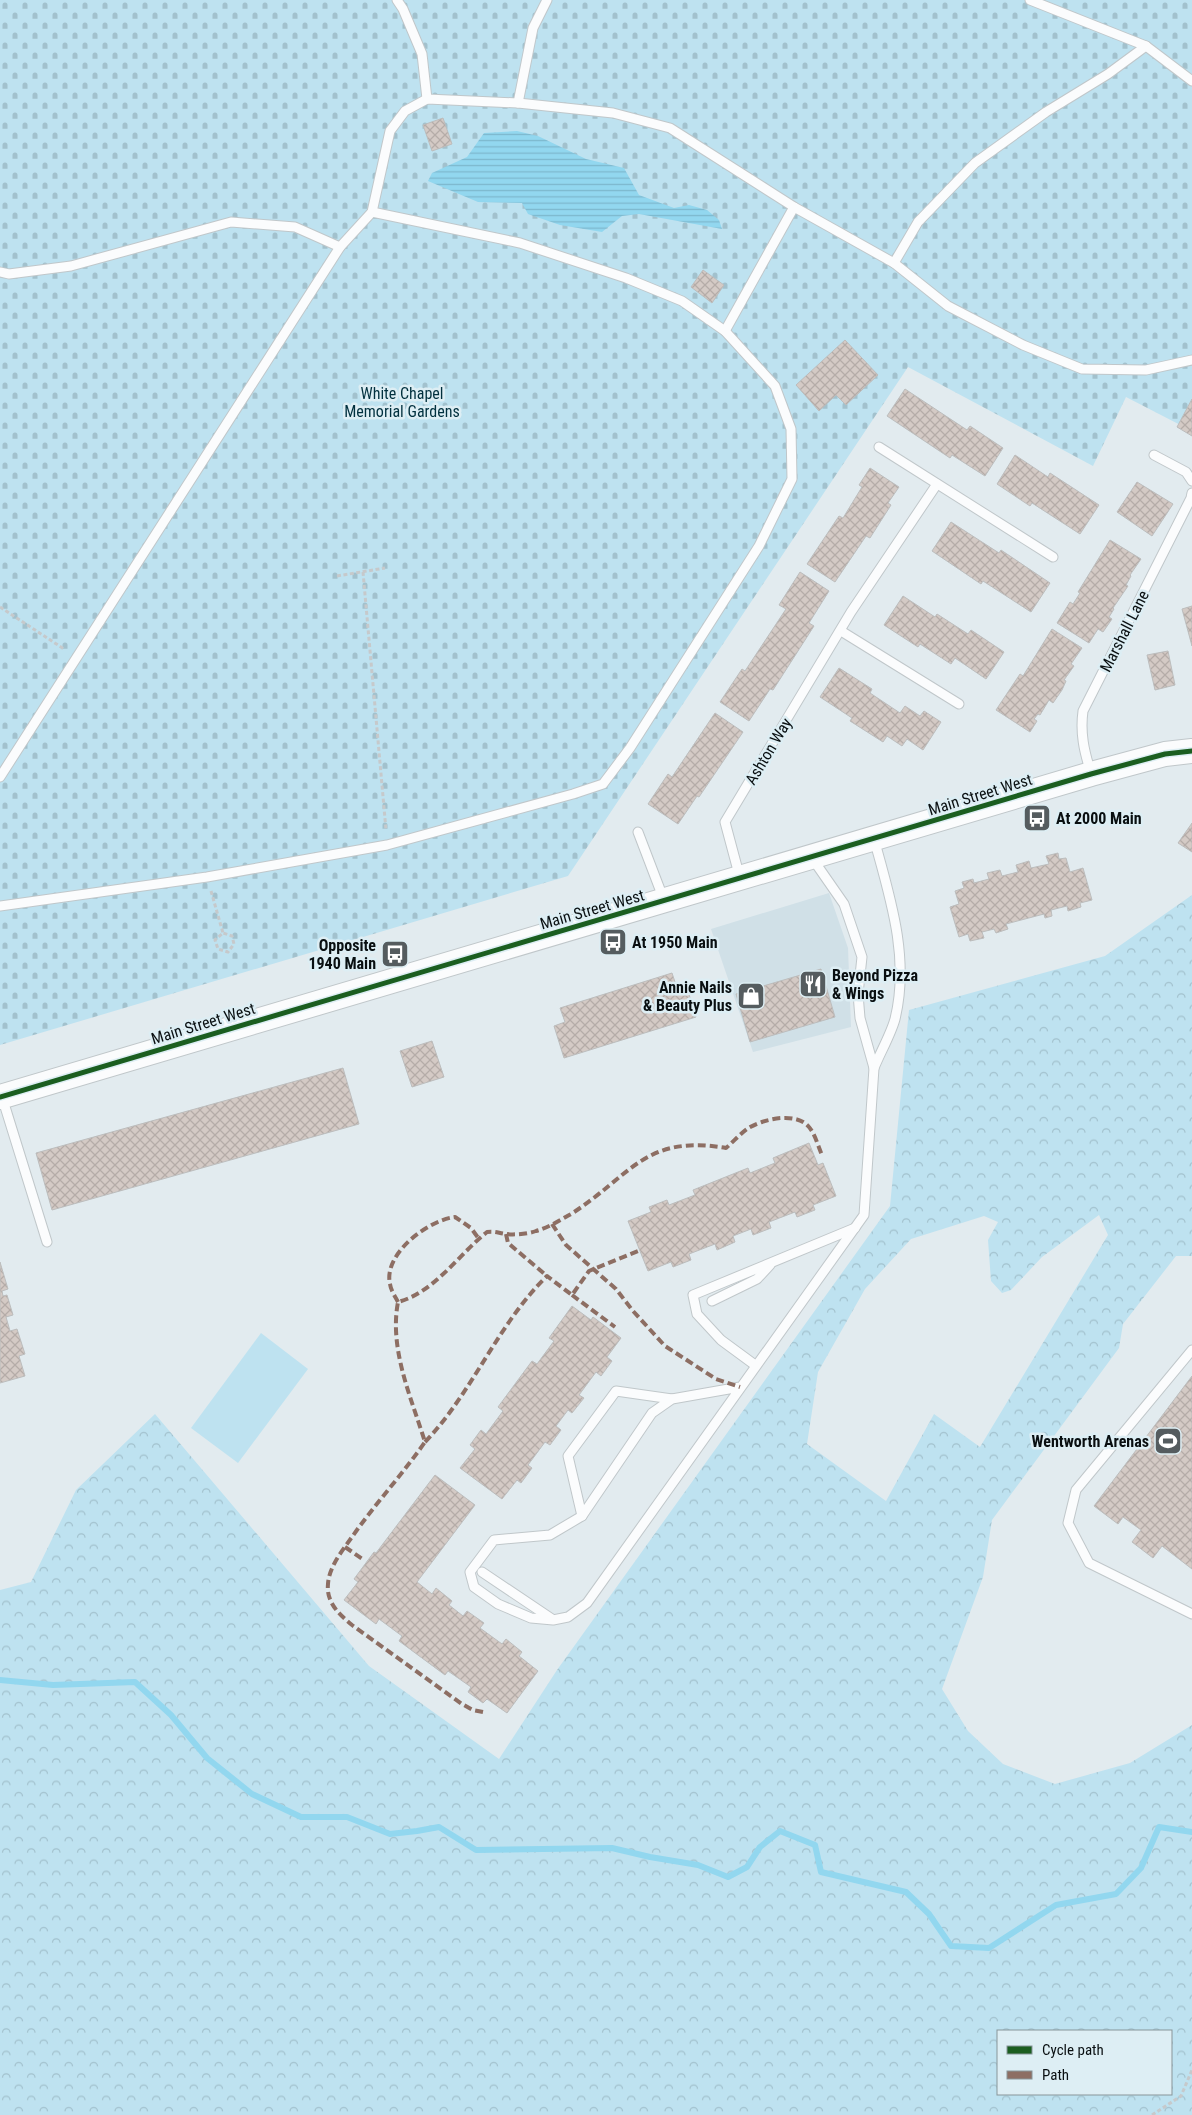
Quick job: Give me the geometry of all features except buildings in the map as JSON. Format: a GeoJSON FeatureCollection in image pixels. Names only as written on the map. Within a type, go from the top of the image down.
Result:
{"type":"FeatureCollection","features":[{"type":"Feature","properties":{"kind":"main road","name":"Main Street West"},"geometry":{"type":"LineString","coordinates":[[1,1097],[1091,774],[1166,754],[1192,751]]}},
{"type":"Feature","properties":{"kind":"lane"},"geometry":{"type":"LineString","coordinates":[[397,0],[403,9],[422,54],[427,99]]}},
{"type":"Feature","properties":{"kind":"lane"},"geometry":{"type":"LineString","coordinates":[[518,103],[533,28],[547,0]]}},
{"type":"Feature","properties":{"kind":"lane"},"geometry":{"type":"LineString","coordinates":[[1030,0],[1146,46],[1192,81]]}},
{"type":"Feature","properties":{"kind":"lane"},"geometry":{"type":"LineString","coordinates":[[894,263],[918,222],[975,163],[1046,112],[1108,74],[1146,46]]}},
{"type":"Feature","properties":{"kind":"lane"},"geometry":{"type":"LineString","coordinates":[[0,777],[340,247],[372,212],[390,130],[405,111],[427,99],[518,103],[613,113],[670,128],[794,207],[894,263],[948,306],[1023,345],[1082,369],[1146,370],[1192,360]]}},
{"type":"Feature","properties":{"kind":"lane"},"geometry":{"type":"LineString","coordinates":[[725,331],[794,207]]}},
{"type":"Feature","properties":{"kind":"lane"},"geometry":{"type":"LineString","coordinates":[[0,906],[207,877],[387,846],[603,784],[630,748],[759,546],[792,478],[792,429],[775,386],[725,331],[682,301],[626,278],[520,243],[372,212]]}},
{"type":"Feature","properties":{"kind":"lane"},"geometry":{"type":"LineString","coordinates":[[0,272],[8,274],[70,266],[231,222],[295,227],[340,247]]}},
{"type":"Feature","properties":{"kind":"lane"},"geometry":{"type":"LineString","coordinates":[[879,447],[1054,557]]}},
{"type":"Feature","properties":{"kind":"lane"},"geometry":{"type":"LineString","coordinates":[[1154,455],[1186,472],[1192,481]]}},
{"type":"Feature","properties":{"kind":"lane","name":"Ashton Way"},"geometry":{"type":"LineString","coordinates":[[740,878],[725,822],[851,612],[937,484]]}},
{"type":"Feature","properties":{"kind":"lane","name":"Marshall Lane"},"geometry":{"type":"LineString","coordinates":[[1091,774],[1083,748],[1081,726],[1083,711],[1192,493]]}},
{"type":"Feature","properties":{"kind":"lane"},"geometry":{"type":"LineString","coordinates":[[841,631],[960,704]]}},
{"type":"Feature","properties":{"kind":"lane"},"geometry":{"type":"LineString","coordinates":[[638,832],[664,900]]}},
{"type":"Feature","properties":{"kind":"lane"},"geometry":{"type":"LineString","coordinates":[[672,1399],[652,1413],[582,1516],[550,1535],[494,1540],[470,1572],[474,1587],[498,1604],[531,1618],[553,1620],[568,1617],[587,1603],[755,1365],[864,1215],[874,1068],[894,1021],[899,998],[900,955],[894,918],[874,839]]}},
{"type":"Feature","properties":{"kind":"lane"},"geometry":{"type":"LineString","coordinates":[[811,856],[844,904],[862,956],[858,994],[860,1018],[874,1068]]}},
{"type":"Feature","properties":{"kind":"lane"},"geometry":{"type":"LineString","coordinates":[[1,1097],[47,1242]]}},
{"type":"Feature","properties":{"kind":"lane"},"geometry":{"type":"LineString","coordinates":[[755,1365],[721,1340],[697,1314],[693,1295],[855,1228]]}},
{"type":"Feature","properties":{"kind":"lane"},"geometry":{"type":"LineString","coordinates":[[712,1301],[757,1279],[771,1263]]}},
{"type":"Feature","properties":{"kind":"lane"},"geometry":{"type":"LineString","coordinates":[[1192,1350],[1076,1490],[1068,1523],[1089,1563],[1192,1614]]}},
{"type":"Feature","properties":{"kind":"lane"},"geometry":{"type":"LineString","coordinates":[[582,1516],[568,1456],[616,1391],[672,1399],[740,1387]]}},
{"type":"Feature","properties":{"kind":"lane"},"geometry":{"type":"LineString","coordinates":[[482,1572],[553,1620]]}},
{"type":"Feature","properties":{"kind":"path"},"geometry":{"type":"LineString","coordinates":[[337,576],[385,568]]}},
{"type":"Feature","properties":{"kind":"path"},"geometry":{"type":"LineString","coordinates":[[363,572],[387,846]]}},
{"type":"Feature","properties":{"kind":"path"},"geometry":{"type":"LineString","coordinates":[[0,606],[78,657]]}},
{"type":"Feature","properties":{"kind":"path"},"geometry":{"type":"LineString","coordinates":[[207,877],[223,933]]}},
{"type":"Feature","properties":{"kind":"path"},"geometry":{"type":"LineString","coordinates":[[223,933],[232,936],[234,944],[228,952],[218,950],[215,940],[223,933]]}},
{"type":"Feature","properties":{"kind":"path"},"geometry":{"type":"LineString","coordinates":[[1152,2115],[1181,2096],[1192,2070]]}},
{"type":"Feature","properties":{"kind":"shaded area"},"geometry":{"type":"Polygon","coordinates":[[[829,893],[848,948],[851,1027],[753,1052],[711,929],[829,893]]]}},
{"type":"Feature","properties":{"kind":"green space","name":"White Chapel Memorial Gardens"},"geometry":{"type":"Polygon","coordinates":[[[0,0],[1192,0],[1192,431],[1126,397],[1093,466],[908,367],[568,876],[0,1045],[0,0]]]}},
{"type":"Feature","properties":{"kind":"green space"},"geometry":{"type":"Polygon","coordinates":[[[1192,895],[1192,1256],[1176,1256],[1123,1324],[1119,1348],[992,1520],[983,1577],[942,1689],[968,1731],[1003,1764],[1055,1784],[1130,1763],[1192,1725],[1192,2115],[0,2115],[0,1590],[31,1582],[76,1490],[155,1414],[369,1666],[499,1759],[557,1670],[890,1206],[909,1010],[1105,956],[1192,895]],[[1099,1215],[1042,1257],[1011,1290],[1002,1293],[991,1281],[988,1240],[998,1222],[984,1216],[911,1239],[865,1289],[818,1372],[807,1444],[886,1501],[934,1414],[980,1447],[1108,1235],[1099,1215]]]}},
{"type":"Feature","properties":{"kind":"green space"},"geometry":{"type":"Polygon","coordinates":[[[261,1333],[308,1369],[238,1463],[191,1428],[261,1333]]]}},
{"type":"Feature","properties":{"kind":"water"},"geometry":{"type":"Polygon","coordinates":[[[517,131],[538,136],[586,159],[624,168],[639,195],[674,208],[689,205],[707,210],[719,220],[722,229],[639,214],[622,216],[602,232],[560,225],[528,214],[522,203],[478,202],[428,181],[432,173],[467,157],[484,133],[517,131]]]}},
{"type":"Feature","properties":{"kind":"waterway"},"geometry":{"type":"LineString","coordinates":[[0,1680],[53,1685],[135,1682],[171,1715],[207,1758],[252,1794],[301,1817],[347,1817],[390,1834],[439,1827],[476,1850],[612,1848],[698,1865],[728,1877],[747,1867],[760,1847],[780,1831],[815,1845],[821,1872],[906,1892],[929,1914],[951,1946],[989,1948],[1056,1905],[1116,1894],[1141,1868],[1159,1827],[1192,1832]]}},
{"type":"Feature","properties":{"kind":"marked path"},"geometry":{"type":"LineString","coordinates":[[483,1712],[473,1710],[462,1704],[352,1625],[339,1613],[329,1597],[329,1578],[337,1559],[425,1442],[399,1355],[396,1337],[398,1302],[411,1297],[435,1282],[487,1232],[521,1234],[549,1226],[592,1200],[640,1162],[657,1153],[676,1147],[698,1145],[726,1148],[753,1125],[779,1118],[788,1118],[796,1119],[809,1127],[822,1155]]}},
{"type":"Feature","properties":{"kind":"marked path"},"geometry":{"type":"LineString","coordinates":[[398,1302],[392,1291],[390,1273],[393,1261],[410,1240],[432,1225],[455,1217],[471,1228],[479,1239]]}},
{"type":"Feature","properties":{"kind":"marked path"},"geometry":{"type":"LineString","coordinates":[[552,1224],[566,1245],[616,1289],[665,1346],[716,1379],[740,1387]]}},
{"type":"Feature","properties":{"kind":"marked path"},"geometry":{"type":"LineString","coordinates":[[506,1234],[508,1243],[547,1276]]}},
{"type":"Feature","properties":{"kind":"marked path"},"geometry":{"type":"LineString","coordinates":[[425,1442],[457,1402],[529,1295],[547,1276],[572,1295],[589,1271],[638,1251]]}},
{"type":"Feature","properties":{"kind":"marked path"},"geometry":{"type":"LineString","coordinates":[[572,1295],[615,1327]]}},
{"type":"Feature","properties":{"kind":"marked path"},"geometry":{"type":"LineString","coordinates":[[345,1547],[364,1560]]}},
{"type":"Feature","properties":{"kind":"cycle path"},"geometry":{"type":"LineString","coordinates":[[0,1097],[1091,774],[1165,754],[1192,751]]}},
{"type":"Feature","properties":{"kind":"place","name":"At 2000 Main"},"geometry":{"type":"Point","coordinates":[1037,818]}},
{"type":"Feature","properties":{"kind":"place","name":"At 1950 Main"},"geometry":{"type":"Point","coordinates":[613,942]}},
{"type":"Feature","properties":{"kind":"place","name":"Opposite 1940 Main"},"geometry":{"type":"Point","coordinates":[395,954]}},
{"type":"Feature","properties":{"kind":"place","name":"Beyond Pizza & Wings"},"geometry":{"type":"Point","coordinates":[813,984]}},
{"type":"Feature","properties":{"kind":"place","name":"Annie Nails & Beauty Plus"},"geometry":{"type":"Point","coordinates":[751,996]}},
{"type":"Feature","properties":{"kind":"place","name":"Wentworth Arenas"},"geometry":{"type":"Point","coordinates":[1168,1441]}}]}
